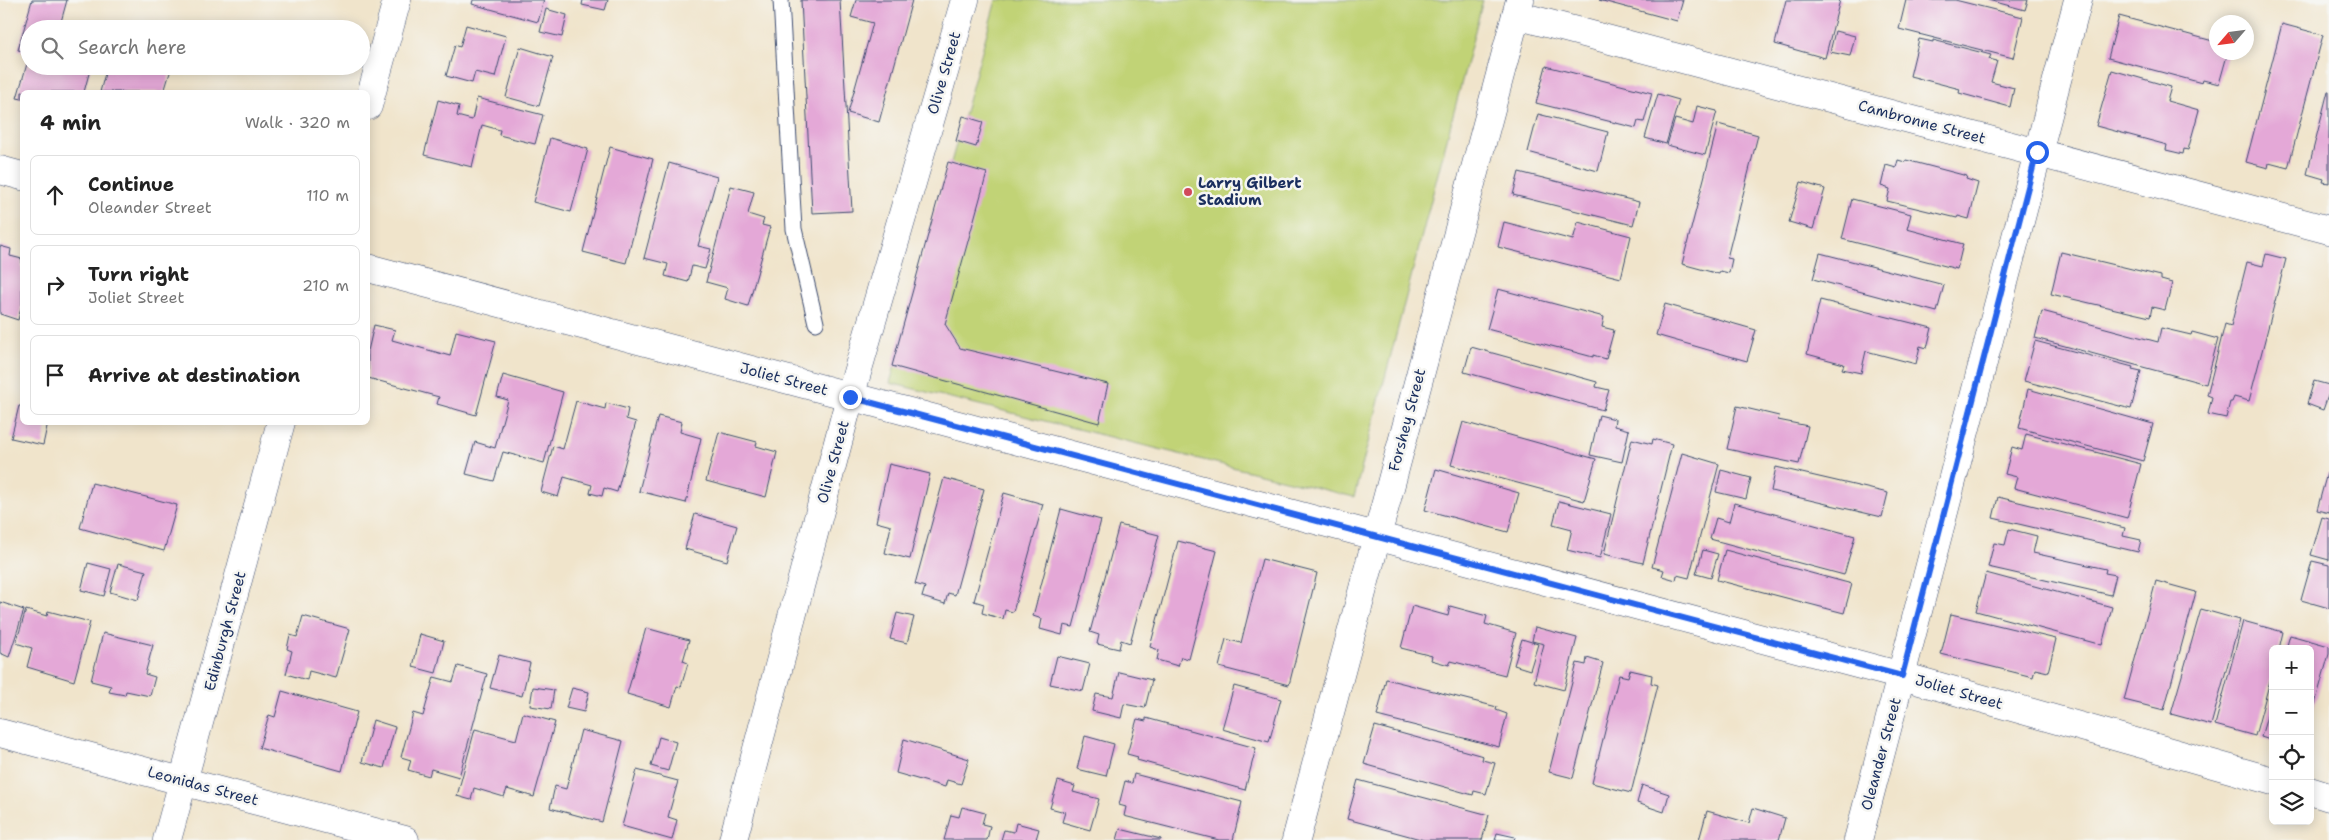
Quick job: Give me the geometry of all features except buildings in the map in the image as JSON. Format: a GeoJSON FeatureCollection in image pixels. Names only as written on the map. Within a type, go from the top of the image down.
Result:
{"type":"FeatureCollection","features":[{"type":"Feature","properties":{"kind":"street"},"geometry":{"type":"LineString","coordinates":[[370,99],[397,0]]}},
{"type":"Feature","properties":{"kind":"street","name":"Olive Street"},"geometry":{"type":"LineString","coordinates":[[733,840],[850,397],[965,0]]}},
{"type":"Feature","properties":{"kind":"street","name":"Oleander Street"},"geometry":{"type":"LineString","coordinates":[[1858,840],[2078,0]]}},
{"type":"Feature","properties":{"kind":"street","name":"Cambronne Street"},"geometry":{"type":"LineString","coordinates":[[1518,7],[2037,152],[2329,230]]}},
{"type":"Feature","properties":{"kind":"street","name":"Forshey Street"},"geometry":{"type":"LineString","coordinates":[[1296,840],[1375,536],[1518,7]]}},
{"type":"Feature","properties":{"kind":"street"},"geometry":{"type":"LineString","coordinates":[[0,170],[20,175]]}},
{"type":"Feature","properties":{"kind":"street","name":"Joliet Street"},"geometry":{"type":"LineString","coordinates":[[370,269],[1902,676],[2269,780]]}},
{"type":"Feature","properties":{"kind":"street","name":"Edinburgh Street"},"geometry":{"type":"LineString","coordinates":[[167,840],[280,425]]}},
{"type":"Feature","properties":{"kind":"street","name":"Leonidas Street"},"geometry":{"type":"LineString","coordinates":[[0,733],[184,780],[405,840]]}},
{"type":"Feature","properties":{"kind":"street"},"geometry":{"type":"LineString","coordinates":[[2314,792],[2329,797]]}},
{"type":"Feature","properties":{"kind":"lane"},"geometry":{"type":"LineString","coordinates":[[781,0],[794,229],[816,323]]}},
{"type":"Feature","properties":{"kind":"green space","name":"Larry Gilbert Stadium"},"geometry":{"type":"Polygon","coordinates":[[[996,0],[1483,0],[1354,497],[890,383],[996,0]]]}},
{"type":"Feature","properties":{"kind":"place","name":"Larry Gilbert Stadium"},"geometry":{"type":"Point","coordinates":[1188,192]}},
{"type":"Feature","properties":{"kind":"route"},"geometry":{"type":"LineString","coordinates":[[850,397],[1902,676],[2037,152]]}}]}
